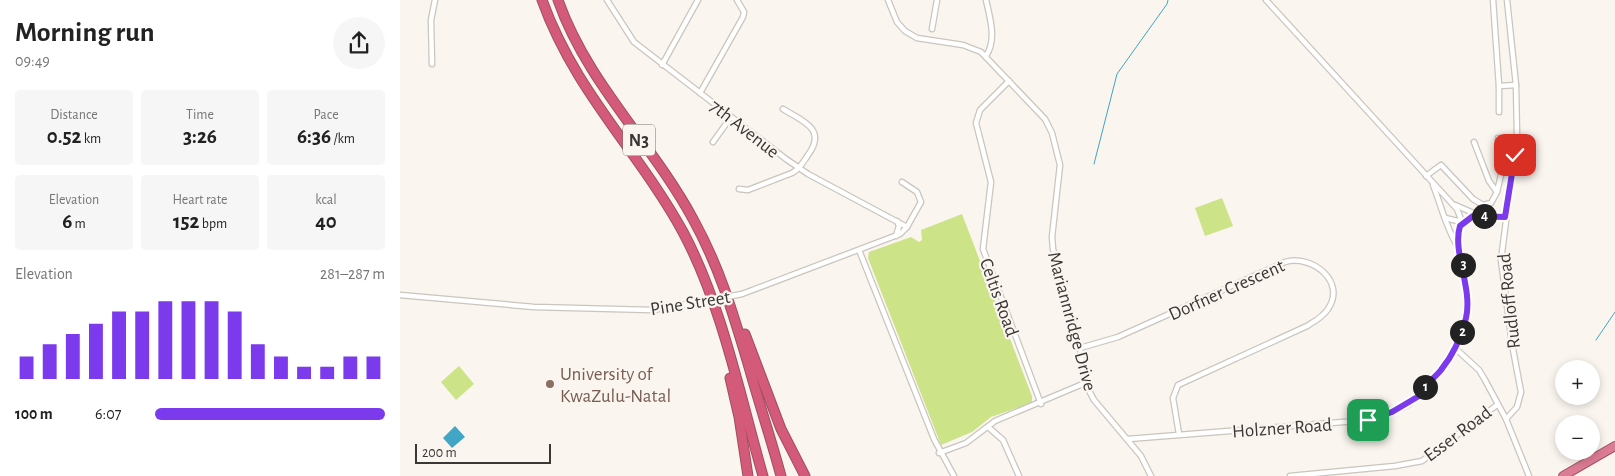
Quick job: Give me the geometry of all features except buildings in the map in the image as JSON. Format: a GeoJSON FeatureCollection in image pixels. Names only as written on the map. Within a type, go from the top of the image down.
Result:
{"type":"FeatureCollection","features":[{"type":"Feature","properties":{"kind":"highway","name":"N3"},"geometry":{"type":"LineString","coordinates":[[542,0],[555,34],[576,74],[684,233],[696,259],[718,319],[763,476]]}},
{"type":"Feature","properties":{"kind":"highway","name":"N3"},"geometry":{"type":"LineString","coordinates":[[558,0],[592,72],[692,217],[719,272],[735,314],[781,476]]}},
{"type":"Feature","properties":{"kind":"highway"},"geometry":{"type":"LineString","coordinates":[[735,314],[744,330],[781,429],[806,476]]}},
{"type":"Feature","properties":{"kind":"highway"},"geometry":{"type":"LineString","coordinates":[[718,319],[716,327],[739,417],[748,476]]}},
{"type":"Feature","properties":{"kind":"highway"},"geometry":{"type":"LineString","coordinates":[[1563,476],[1615,446]]}},
{"type":"Feature","properties":{"kind":"street"},"geometry":{"type":"LineString","coordinates":[[432,64],[431,20],[435,0]]}},
{"type":"Feature","properties":{"kind":"street","name":"7th Avenue"},"geometry":{"type":"LineString","coordinates":[[607,0],[634,42],[799,169],[907,227]]}},
{"type":"Feature","properties":{"kind":"street"},"geometry":{"type":"LineString","coordinates":[[662,65],[698,0]]}},
{"type":"Feature","properties":{"kind":"street"},"geometry":{"type":"LineString","coordinates":[[700,93],[743,17],[744,12],[737,0]]}},
{"type":"Feature","properties":{"kind":"street","name":"Mariannridge Drive"},"geometry":{"type":"LineString","coordinates":[[888,0],[900,28],[910,35],[963,45],[986,56],[1048,123],[1061,171],[1052,237],[1080,348],[1085,383],[1094,400],[1128,438],[1151,476]]}},
{"type":"Feature","properties":{"kind":"street"},"geometry":{"type":"LineString","coordinates":[[932,29],[937,0]]}},
{"type":"Feature","properties":{"kind":"street"},"geometry":{"type":"LineString","coordinates":[[986,0],[992,40],[986,56]]}},
{"type":"Feature","properties":{"kind":"street"},"geometry":{"type":"LineString","coordinates":[[1266,0],[1450,201],[1461,215],[1462,222]]}},
{"type":"Feature","properties":{"kind":"street"},"geometry":{"type":"LineString","coordinates":[[1493,0],[1499,112]]}},
{"type":"Feature","properties":{"kind":"street","name":"Rudloff Road"},"geometry":{"type":"LineString","coordinates":[[1506,419],[1517,407],[1521,392],[1502,277],[1501,260],[1505,217],[1517,136],[1516,84],[1507,0]]}},
{"type":"Feature","properties":{"kind":"street","name":"Celtis Road"},"geometry":{"type":"LineString","coordinates":[[1010,81],[980,110],[976,123],[991,182],[983,250],[1040,404]]}},
{"type":"Feature","properties":{"kind":"street"},"geometry":{"type":"LineString","coordinates":[[1499,86],[1516,84]]}},
{"type":"Feature","properties":{"kind":"street"},"geometry":{"type":"LineString","coordinates":[[739,189],[748,190],[799,169],[816,144],[817,139],[813,130],[783,109]]}},
{"type":"Feature","properties":{"kind":"street"},"geometry":{"type":"LineString","coordinates":[[713,142],[731,117]]}},
{"type":"Feature","properties":{"kind":"street"},"geometry":{"type":"LineString","coordinates":[[1426,176],[1441,165],[1473,199],[1483,205],[1491,203],[1497,192],[1501,175],[1498,138]]}},
{"type":"Feature","properties":{"kind":"street"},"geometry":{"type":"LineString","coordinates":[[1474,142],[1489,181],[1497,192]]}},
{"type":"Feature","properties":{"kind":"street"},"geometry":{"type":"LineString","coordinates":[[902,182],[913,188],[920,199],[907,227]]}},
{"type":"Feature","properties":{"kind":"street"},"geometry":{"type":"LineString","coordinates":[[1432,182],[1441,202],[1445,218],[1459,248]]}},
{"type":"Feature","properties":{"kind":"street"},"geometry":{"type":"LineString","coordinates":[[1450,201],[1478,216]]}},
{"type":"Feature","properties":{"kind":"street"},"geometry":{"type":"LineString","coordinates":[[1445,218],[1462,222],[1478,216],[1505,217]]}},
{"type":"Feature","properties":{"kind":"street"},"geometry":{"type":"LineString","coordinates":[[896,236],[899,226],[897,221]]}},
{"type":"Feature","properties":{"kind":"street","name":"Holzner Road"},"geometry":{"type":"LineString","coordinates":[[1128,438],[1332,424],[1380,417],[1402,407],[1419,396],[1420,391],[1431,382],[1456,349],[1467,314],[1458,230],[1462,222]]}},
{"type":"Feature","properties":{"kind":"street","name":"Pine Street"},"geometry":{"type":"LineString","coordinates":[[400,294],[534,307],[652,310],[742,294],[896,236],[907,227]]}},
{"type":"Feature","properties":{"kind":"street"},"geometry":{"type":"LineString","coordinates":[[858,250],[940,453],[954,476]]}},
{"type":"Feature","properties":{"kind":"street","name":"Dorfner Crescent"},"geometry":{"type":"LineString","coordinates":[[1080,348],[1118,337],[1291,260],[1309,262],[1323,271],[1330,284],[1332,299],[1330,308],[1324,315],[1307,326],[1178,385],[1173,393],[1179,434]]}},
{"type":"Feature","properties":{"kind":"street","name":"Esser Road"},"geometry":{"type":"LineString","coordinates":[[1290,476],[1396,466],[1422,461],[1497,405],[1479,370],[1456,349]]}},
{"type":"Feature","properties":{"kind":"street"},"geometry":{"type":"LineString","coordinates":[[940,453],[966,443],[988,426],[1085,383]]}},
{"type":"Feature","properties":{"kind":"street"},"geometry":{"type":"LineString","coordinates":[[1497,405],[1506,419],[1529,476]]}},
{"type":"Feature","properties":{"kind":"street"},"geometry":{"type":"LineString","coordinates":[[988,426],[1003,440],[1019,476]]}},
{"type":"Feature","properties":{"kind":"green space"},"geometry":{"type":"Polygon","coordinates":[[[1222,198],[1233,226],[1205,236],[1195,208],[1222,198]]]}},
{"type":"Feature","properties":{"kind":"green space"},"geometry":{"type":"Polygon","coordinates":[[[962,214],[1032,396],[1032,403],[991,417],[972,432],[941,445],[868,258],[869,252],[911,237],[919,242],[922,240],[921,230],[962,214]]]}},
{"type":"Feature","properties":{"kind":"green space"},"geometry":{"type":"Polygon","coordinates":[[[459,366],[474,384],[456,400],[441,382],[459,366]]]}},
{"type":"Feature","properties":{"kind":"water"},"geometry":{"type":"Polygon","coordinates":[[[455,426],[465,437],[452,448],[443,438],[455,426]]]}},
{"type":"Feature","properties":{"kind":"waterway"},"geometry":{"type":"LineString","coordinates":[[1094,164],[1117,74],[1168,0]]}},
{"type":"Feature","properties":{"kind":"waterway"},"geometry":{"type":"LineString","coordinates":[[1596,340],[1615,312]]}},
{"type":"Feature","properties":{"kind":"place","name":"University of KwaZulu-Natal"},"geometry":{"type":"Point","coordinates":[550,384]}},
{"type":"Feature","properties":{"kind":"route"},"geometry":{"type":"LineString","coordinates":[[1368,420],[1392,412],[1419,396],[1420,391],[1431,382],[1456,349],[1467,314],[1467,294],[1464,267],[1459,248],[1458,230],[1462,222],[1473,216],[1505,217],[1515,155]]}}]}
